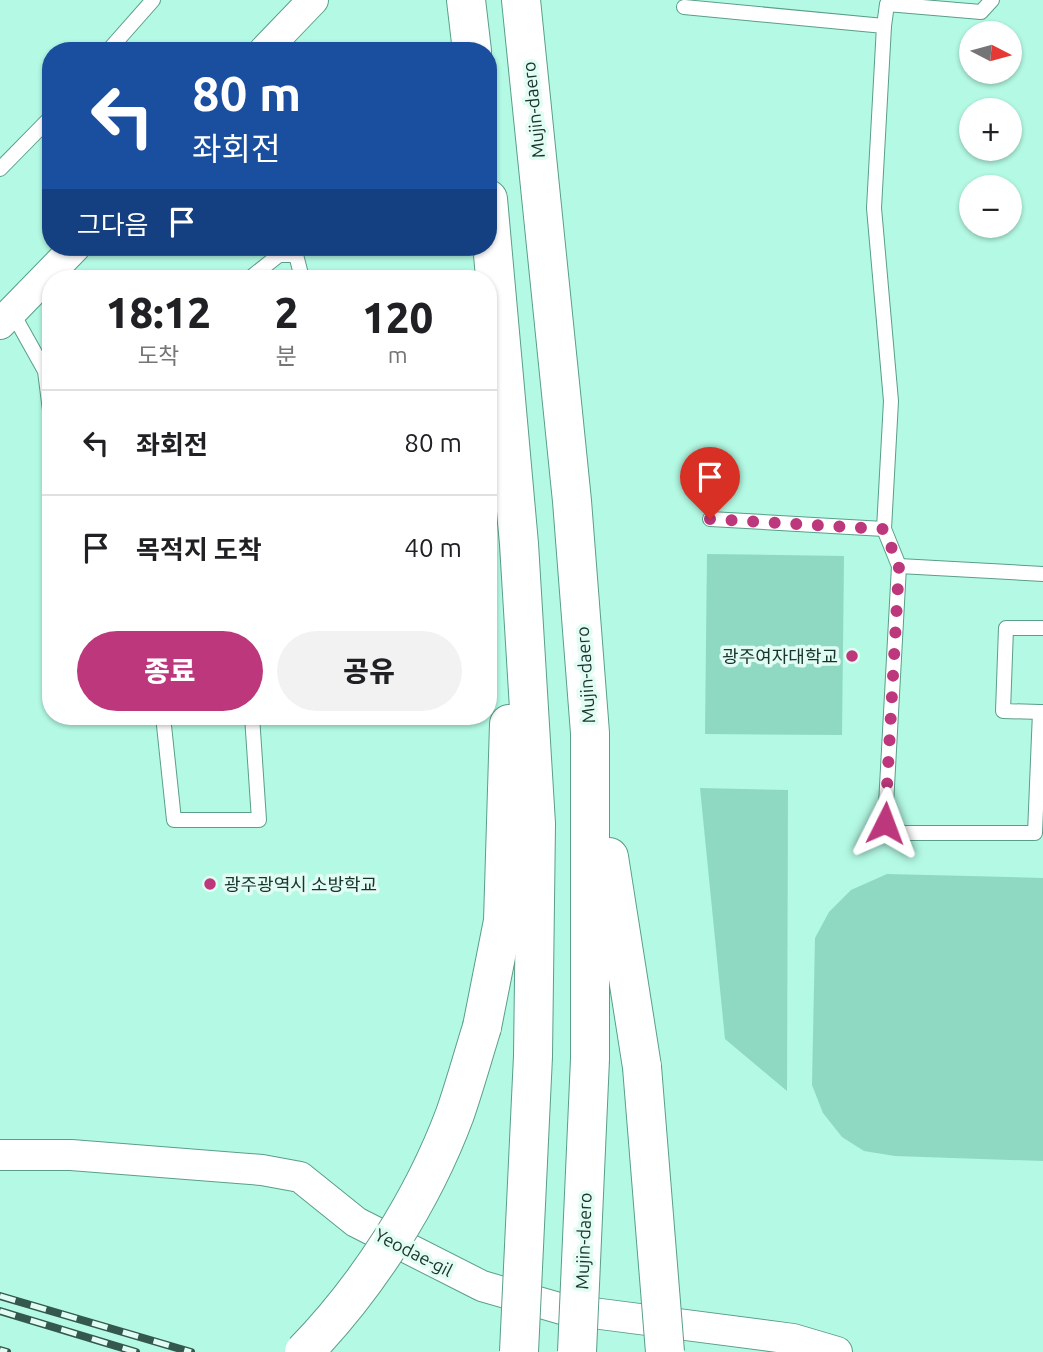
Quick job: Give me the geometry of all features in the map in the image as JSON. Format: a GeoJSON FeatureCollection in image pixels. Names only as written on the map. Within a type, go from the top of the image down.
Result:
{"type":"FeatureCollection","features":[{"type":"Feature","properties":{"kind":"highway"},"geometry":{"type":"LineString","coordinates":[[466,0],[471,42]]}},
{"type":"Feature","properties":{"kind":"highway","name":"Mujin-daero"},"geometry":{"type":"LineString","coordinates":[[522,0],[572,501],[590,733],[590,1059],[577,1352]]}},
{"type":"Feature","properties":{"kind":"highway"},"geometry":{"type":"LineString","coordinates":[[497,299],[519,544],[536,824],[533,1056],[519,1352]]}},
{"type":"Feature","properties":{"kind":"highway"},"geometry":{"type":"LineString","coordinates":[[304,1352],[330,1325],[378,1258],[416,1198],[455,1115],[482,1027],[503,920],[506,778],[519,544]]}},
{"type":"Feature","properties":{"kind":"highway"},"geometry":{"type":"LineString","coordinates":[[590,733],[642,1067],[665,1352]]}},
{"type":"Feature","properties":{"kind":"street"},"geometry":{"type":"LineString","coordinates":[[273,42],[313,0]]}},
{"type":"Feature","properties":{"kind":"street"},"geometry":{"type":"LineString","coordinates":[[53,270],[66,256]]}},
{"type":"Feature","properties":{"kind":"street"},"geometry":{"type":"LineString","coordinates":[[6,318],[42,281]]}},
{"type":"Feature","properties":{"kind":"street","name":"Yeodae-gil"},"geometry":{"type":"LineString","coordinates":[[0,1155],[71,1155],[262,1170],[300,1177],[356,1222],[482,1286],[562,1309],[793,1339],[837,1352]]}},
{"type":"Feature","properties":{"kind":"lane"},"geometry":{"type":"LineString","coordinates":[[116,42],[153,0]]}},
{"type":"Feature","properties":{"kind":"lane"},"geometry":{"type":"LineString","coordinates":[[992,0],[981,12],[887,4],[884,26],[874,208],[891,401],[884,529],[899,566],[885,823],[903,833],[1035,833],[1040,811],[1042,712],[1003,711],[1005,642],[1006,628],[1043,628]]}},
{"type":"Feature","properties":{"kind":"lane"},"geometry":{"type":"LineString","coordinates":[[684,7],[884,26]]}},
{"type":"Feature","properties":{"kind":"lane"},"geometry":{"type":"LineString","coordinates":[[0,169],[42,126]]}},
{"type":"Feature","properties":{"kind":"lane"},"geometry":{"type":"LineString","coordinates":[[260,270],[278,256]]}},
{"type":"Feature","properties":{"kind":"lane"},"geometry":{"type":"LineString","coordinates":[[6,318],[42,367]]}},
{"type":"Feature","properties":{"kind":"lane"},"geometry":{"type":"LineString","coordinates":[[710,519],[884,529]]}},
{"type":"Feature","properties":{"kind":"lane"},"geometry":{"type":"LineString","coordinates":[[899,566],[1043,574]]}},
{"type":"Feature","properties":{"kind":"lane"},"geometry":{"type":"LineString","coordinates":[[164,725],[174,820],[259,820],[253,725]]}},
{"type":"Feature","properties":{"kind":"green space"},"geometry":{"type":"Polygon","coordinates":[[[707,554],[844,556],[842,735],[705,734],[707,554]]]}},
{"type":"Feature","properties":{"kind":"green space"},"geometry":{"type":"Polygon","coordinates":[[[700,788],[788,790],[787,1091],[725,1039],[700,788]]]}},
{"type":"Feature","properties":{"kind":"green space"},"geometry":{"type":"Polygon","coordinates":[[[887,874],[1043,878],[1043,1161],[895,1156],[864,1151],[842,1137],[823,1113],[812,1085],[815,938],[829,912],[851,890],[887,874]]]}},
{"type":"Feature","properties":{"kind":"railway"},"geometry":{"type":"LineString","coordinates":[[0,1296],[191,1352]]}},
{"type":"Feature","properties":{"kind":"railway"},"geometry":{"type":"LineString","coordinates":[[0,1311],[136,1352]]}},
{"type":"Feature","properties":{"kind":"railway"},"geometry":{"type":"LineString","coordinates":[[0,1350],[7,1352]]}},
{"type":"Feature","properties":{"kind":"place","name":"광주여자대학교"},"geometry":{"type":"Point","coordinates":[852,656]}},
{"type":"Feature","properties":{"kind":"place","name":"광주광역시 소방학교"},"geometry":{"type":"Point","coordinates":[210,884]}},
{"type":"Feature","properties":{"kind":"route"},"geometry":{"type":"LineString","coordinates":[[710,519],[884,529],[899,566],[885,823]]}}]}
